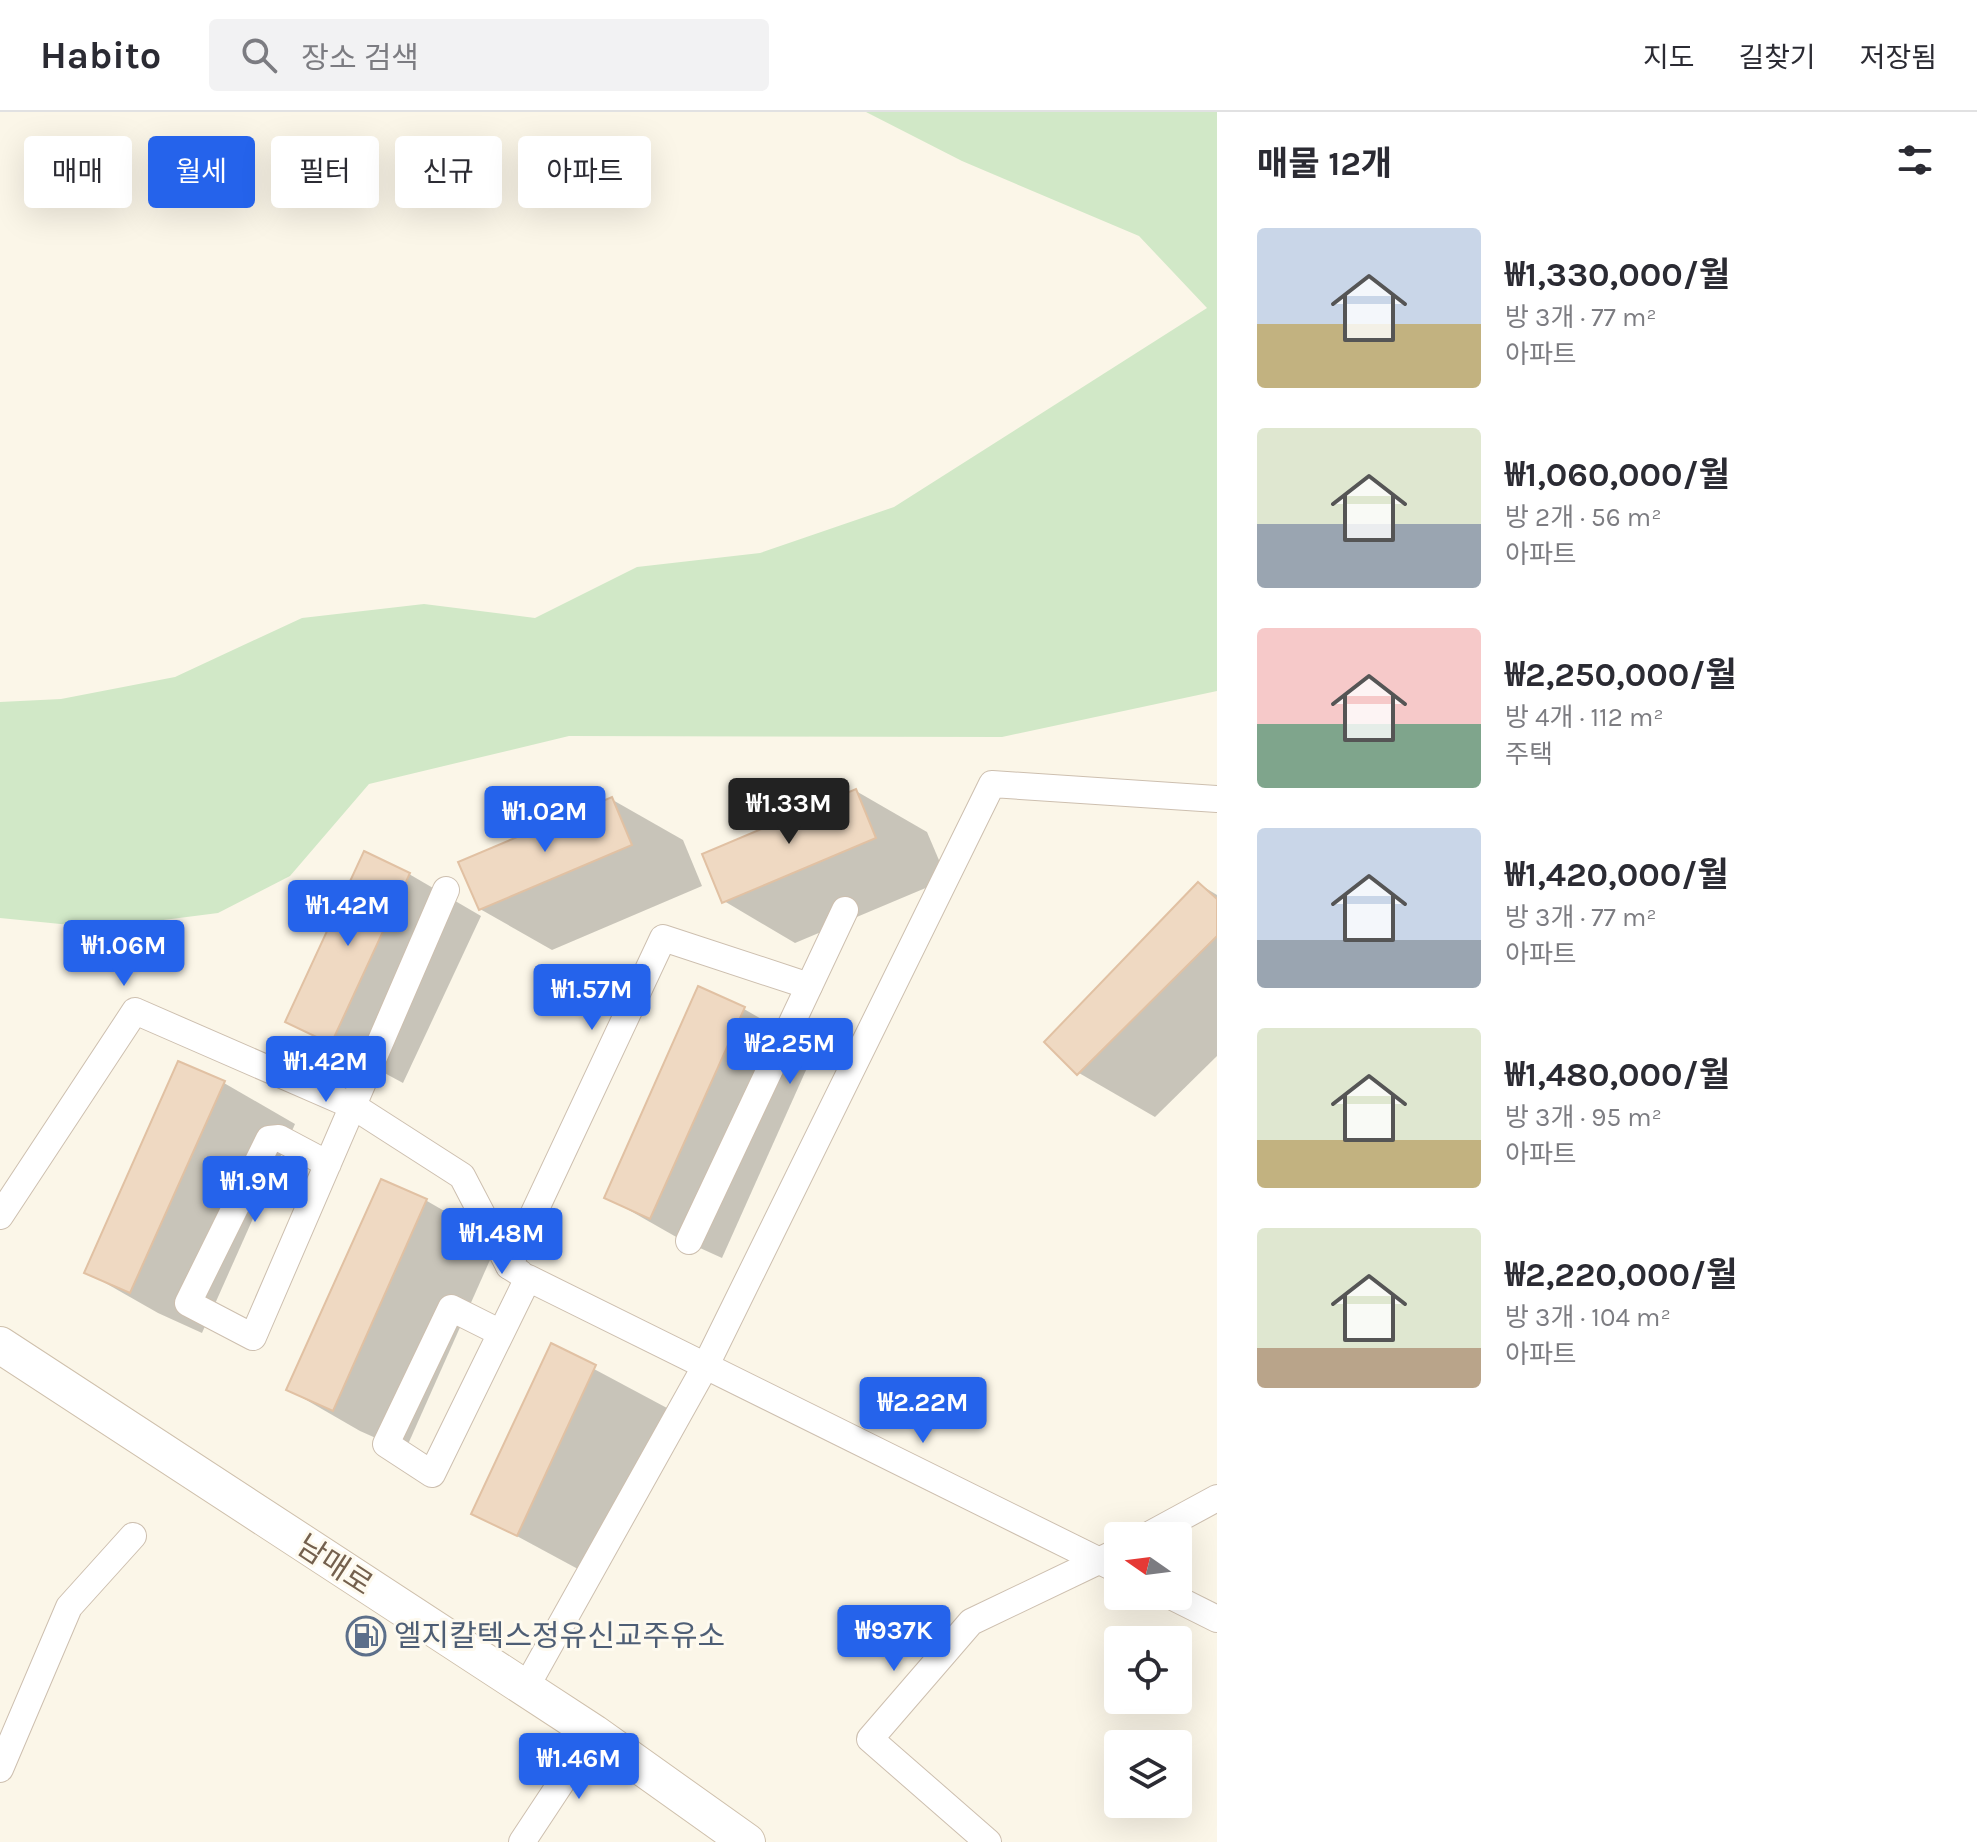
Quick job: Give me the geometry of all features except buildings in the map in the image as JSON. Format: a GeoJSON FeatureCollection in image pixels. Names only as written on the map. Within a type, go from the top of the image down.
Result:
{"type":"FeatureCollection","features":[{"type":"Feature","properties":{"kind":"street"},"geometry":{"type":"LineString","coordinates":[[525,1689],[706,1365],[992,784],[1217,799]]}},
{"type":"Feature","properties":{"kind":"street"},"geometry":{"type":"LineString","coordinates":[[328,1164],[279,1138],[269,1139],[188,1303],[253,1337],[328,1164],[446,890]]}},
{"type":"Feature","properties":{"kind":"street"},"geometry":{"type":"LineString","coordinates":[[689,1241],[845,910]]}},
{"type":"Feature","properties":{"kind":"street"},"geometry":{"type":"LineString","coordinates":[[501,1333],[451,1308],[386,1444],[432,1474],[501,1333],[519,1272],[663,938],[809,986]]}},
{"type":"Feature","properties":{"kind":"street"},"geometry":{"type":"LineString","coordinates":[[0,1216],[135,1011],[353,1106],[462,1176],[519,1272],[1104,1557]]}},
{"type":"Feature","properties":{"kind":"street","name":"남매로"},"geometry":{"type":"LineString","coordinates":[[0,1345],[594,1733],[747,1842]]}},
{"type":"Feature","properties":{"kind":"street"},"geometry":{"type":"LineString","coordinates":[[1173,1522],[1217,1498]]}},
{"type":"Feature","properties":{"kind":"street"},"geometry":{"type":"LineString","coordinates":[[0,1769],[69,1607],[133,1536]]}},
{"type":"Feature","properties":{"kind":"street"},"geometry":{"type":"LineString","coordinates":[[988,1842],[870,1739],[971,1622],[1104,1564]]}},
{"type":"Feature","properties":{"kind":"street"},"geometry":{"type":"LineString","coordinates":[[1192,1606],[1217,1619]]}},
{"type":"Feature","properties":{"kind":"street"},"geometry":{"type":"LineString","coordinates":[[522,1842],[594,1733]]}},
{"type":"Feature","properties":{"kind":"green space"},"geometry":{"type":"Polygon","coordinates":[[[866,112],[1217,112],[1217,691],[1002,737],[569,736],[369,784],[290,876],[218,913],[101,928],[0,918],[0,702],[61,699],[175,677],[302,618],[424,604],[535,618],[637,567],[760,553],[894,507],[1207,308],[1139,236],[962,161],[866,112]]]}},
{"type":"Feature","properties":{"kind":"place","name":"엘지칼텍스정유신교주유소"},"geometry":{"type":"Point","coordinates":[366,1636]}}]}
